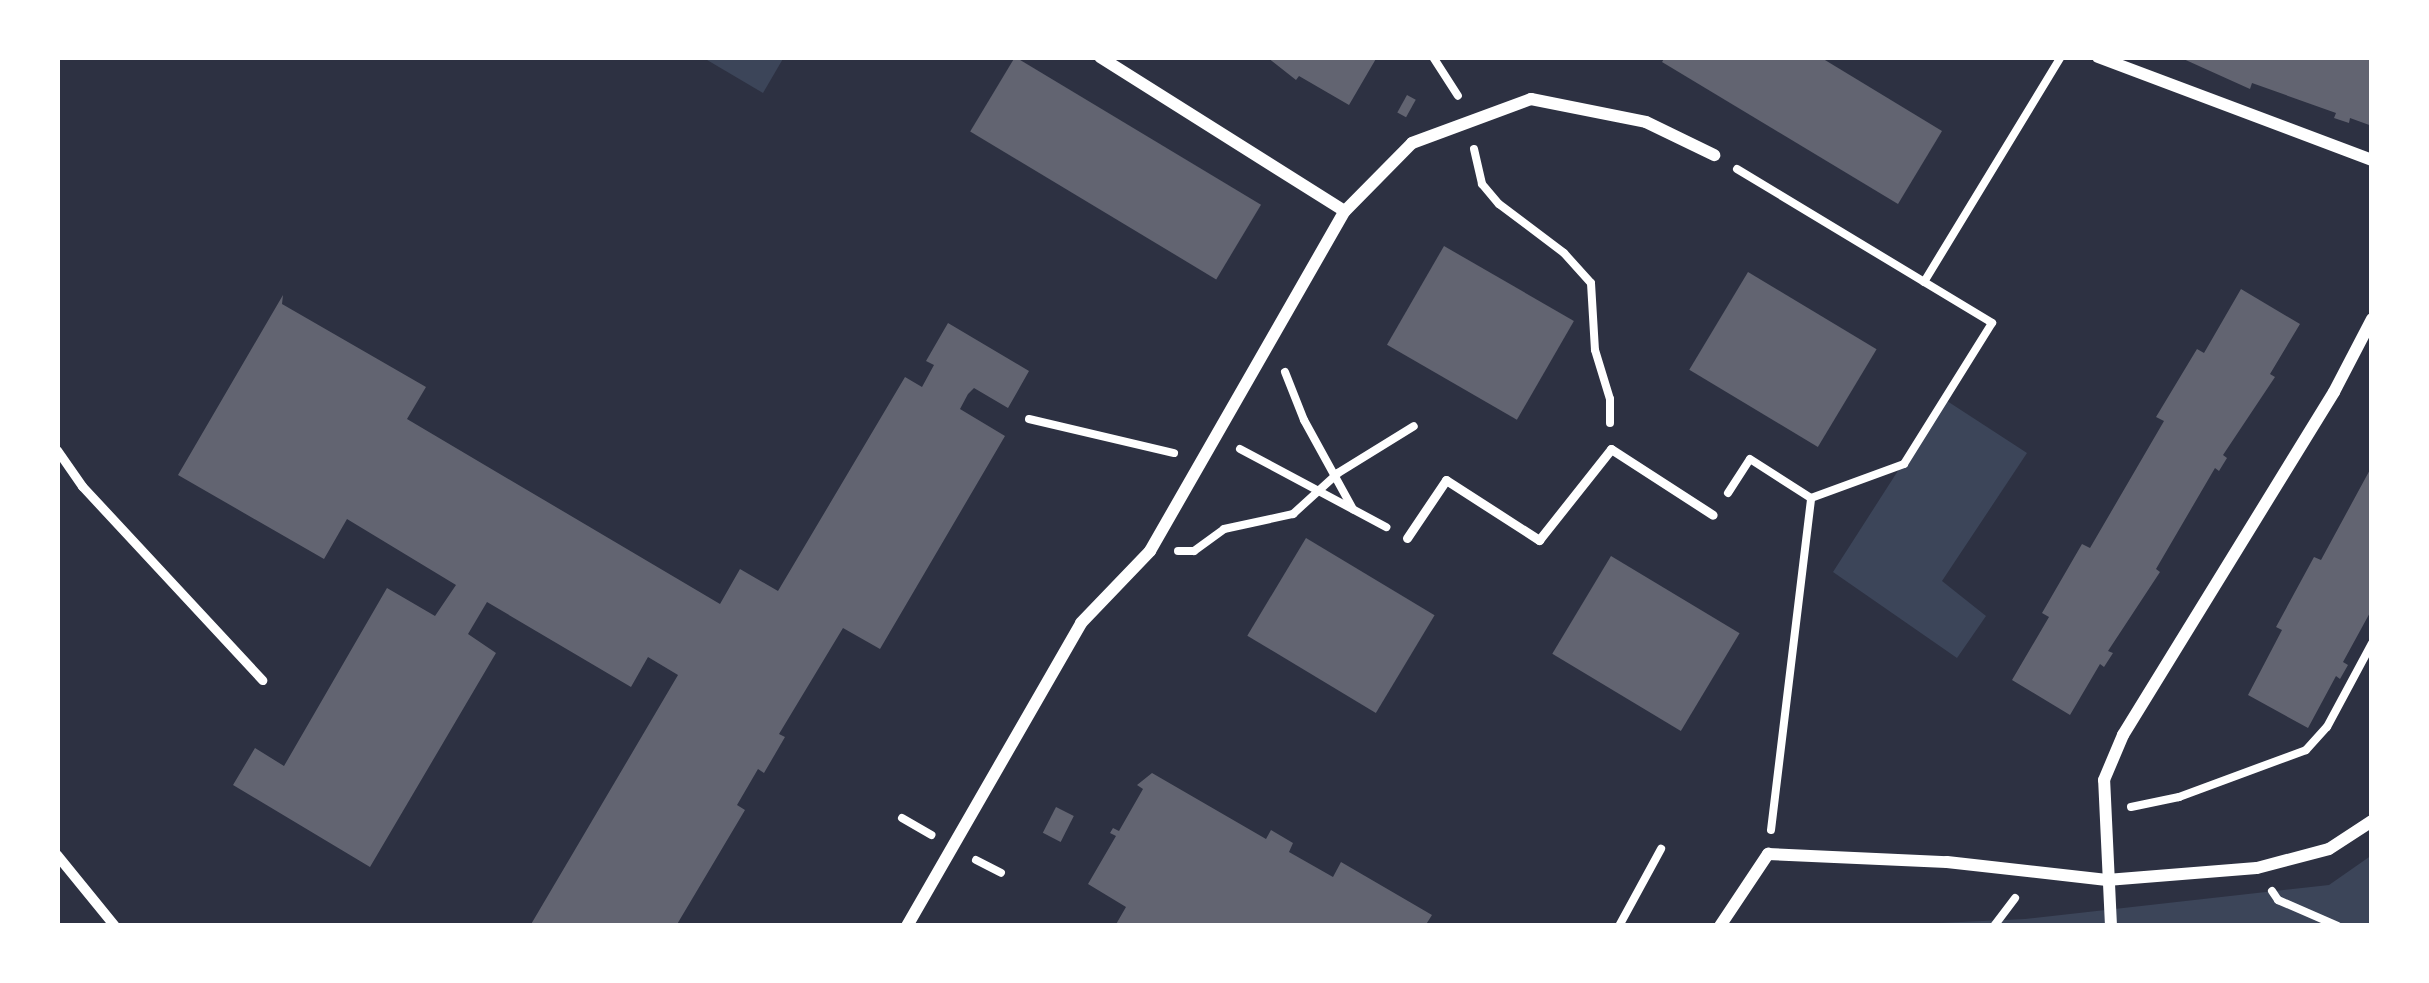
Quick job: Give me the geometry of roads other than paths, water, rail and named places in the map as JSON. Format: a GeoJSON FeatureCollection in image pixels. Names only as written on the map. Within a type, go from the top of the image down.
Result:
{"type":"FeatureCollection","features":[{"type":"Feature","properties":{"kind":"street"},"geometry":{"type":"LineString","coordinates":[[1100,57],[1345,211]]}},
{"type":"Feature","properties":{"kind":"street"},"geometry":{"type":"LineString","coordinates":[[2098,57],[2372,160]]}},
{"type":"Feature","properties":{"kind":"street"},"geometry":{"type":"LineString","coordinates":[[908,926],[1081,623],[1150,551],[1345,211],[1412,143],[1531,99],[1646,122],[1714,155]]}},
{"type":"Feature","properties":{"kind":"street"},"geometry":{"type":"LineString","coordinates":[[2111,926],[2104,780],[2123,735],[2333,392],[2372,319]]}},
{"type":"Feature","properties":{"kind":"street"},"geometry":{"type":"LineString","coordinates":[[1720,926],[1768,854],[1947,862],[2108,880],[2257,868],[2329,849],[2372,821]]}},
{"type":"Feature","properties":{"kind":"street"},"geometry":{"type":"LineString","coordinates":[[57,855],[115,926]]}},
{"type":"Feature","properties":{"kind":"lane"},"geometry":{"type":"LineString","coordinates":[[1407,538],[1446,480],[1539,540],[1611,449],[1713,515]]}},
{"type":"Feature","properties":{"kind":"lane"},"geometry":{"type":"LineString","coordinates":[[57,450],[82,486],[262,680]]}}]}
